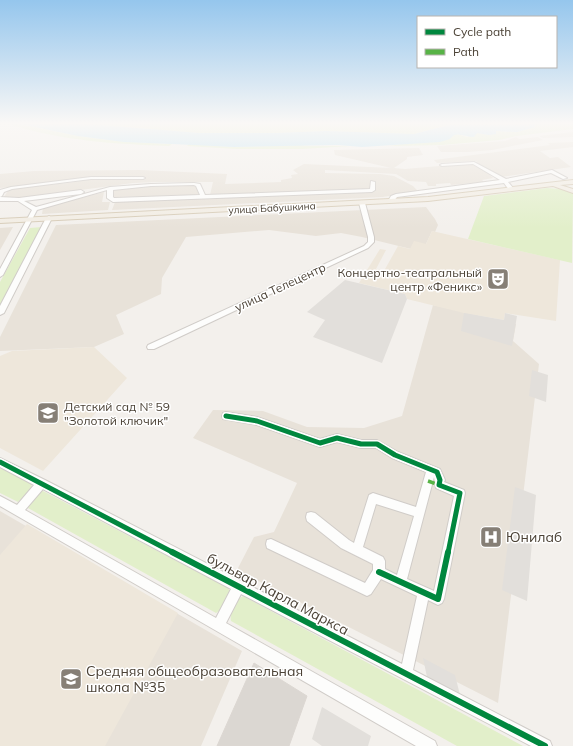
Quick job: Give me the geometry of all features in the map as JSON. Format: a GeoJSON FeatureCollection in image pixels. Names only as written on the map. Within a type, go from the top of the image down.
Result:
{"type":"FeatureCollection","features":[{"type":"Feature","properties":{"kind":"main road","name":"улица Бабушкина"},"geometry":{"type":"LineString","coordinates":[[542,185],[573,177]]}},
{"type":"Feature","properties":{"kind":"main road"},"geometry":{"type":"LineString","coordinates":[[565,178],[573,182]]}},
{"type":"Feature","properties":{"kind":"main road","name":"улица Бабушкина"},"geometry":{"type":"LineString","coordinates":[[0,221],[444,198],[573,182]]}},
{"type":"Feature","properties":{"kind":"main road"},"geometry":{"type":"LineString","coordinates":[[542,185],[573,191]]}},
{"type":"Feature","properties":{"kind":"street"},"geometry":{"type":"LineString","coordinates":[[442,165],[474,163],[505,181],[511,189]]}},
{"type":"Feature","properties":{"kind":"street"},"geometry":{"type":"LineString","coordinates":[[391,201],[396,196],[452,187],[505,181],[552,171],[565,178]]}},
{"type":"Feature","properties":{"kind":"street"},"geometry":{"type":"LineString","coordinates":[[1,192],[11,188],[91,178],[142,178]]}},
{"type":"Feature","properties":{"kind":"street"},"geometry":{"type":"LineString","coordinates":[[110,188],[110,198],[113,200],[372,190],[373,182]]}},
{"type":"Feature","properties":{"kind":"street"},"geometry":{"type":"LineString","coordinates":[[0,199],[18,200],[151,184],[194,184],[198,185],[204,197]]}},
{"type":"Feature","properties":{"kind":"street"},"geometry":{"type":"LineString","coordinates":[[18,200],[34,209],[110,188]]}},
{"type":"Feature","properties":{"kind":"street","name":"улица Телецентр"},"geometry":{"type":"LineString","coordinates":[[151,347],[366,247],[371,242],[372,232],[362,203]]}},
{"type":"Feature","properties":{"kind":"street"},"geometry":{"type":"LineString","coordinates":[[0,275],[30,220],[34,209]]}},
{"type":"Feature","properties":{"kind":"street"},"geometry":{"type":"LineString","coordinates":[[0,313],[49,218]]}},
{"type":"Feature","properties":{"kind":"street"},"geometry":{"type":"LineString","coordinates":[[226,416],[257,421],[320,443],[336,438],[361,444],[378,444],[395,455],[437,472],[440,480],[439,485]]}},
{"type":"Feature","properties":{"kind":"street","name":"бульвар Карла Маркса"},"geometry":{"type":"LineString","coordinates":[[0,462],[544,746]]}},
{"type":"Feature","properties":{"kind":"street"},"geometry":{"type":"LineString","coordinates":[[401,582],[431,470]]}},
{"type":"Feature","properties":{"kind":"street"},"geometry":{"type":"LineString","coordinates":[[379,572],[438,599],[460,492],[428,481]]}},
{"type":"Feature","properties":{"kind":"street"},"geometry":{"type":"LineString","coordinates":[[18,511],[42,483]]}},
{"type":"Feature","properties":{"kind":"street"},"geometry":{"type":"LineString","coordinates":[[357,550],[373,498],[420,513]]}},
{"type":"Feature","properties":{"kind":"street"},"geometry":{"type":"LineString","coordinates":[[0,501],[430,746]]}},
{"type":"Feature","properties":{"kind":"street"},"geometry":{"type":"LineString","coordinates":[[271,544],[367,590],[379,572],[379,561],[344,544],[310,517]]}},
{"type":"Feature","properties":{"kind":"street"},"geometry":{"type":"LineString","coordinates":[[219,625],[239,586]]}},
{"type":"Feature","properties":{"kind":"street"},"geometry":{"type":"LineString","coordinates":[[406,673],[424,592]]}},
{"type":"Feature","properties":{"kind":"shaded area"},"geometry":{"type":"Polygon","coordinates":[[[351,159],[407,159],[394,168],[405,169],[474,163],[493,174],[489,174],[493,178],[482,180],[484,182],[451,185],[450,183],[436,184],[436,186],[428,186],[426,182],[408,181],[396,174],[325,170],[325,173],[380,174],[394,176],[413,186],[419,192],[382,197],[112,210],[115,202],[369,191],[370,189],[210,195],[213,182],[155,182],[133,183],[28,197],[3,198],[8,191],[16,188],[93,179],[146,177],[92,177],[65,182],[0,188],[0,174],[34,171],[140,170],[227,174],[225,184],[281,182],[281,180],[292,178],[291,175],[298,174],[293,170],[304,164],[391,168],[351,159]]]}},
{"type":"Feature","properties":{"kind":"shaded area"},"geometry":{"type":"Polygon","coordinates":[[[560,159],[571,167],[501,177],[480,166],[476,161],[437,163],[434,160],[560,159]]]}},
{"type":"Feature","properties":{"kind":"shaded area"},"geometry":{"type":"Polygon","coordinates":[[[193,185],[196,187],[199,195],[112,197],[112,190],[193,185]]]}},
{"type":"Feature","properties":{"kind":"shaded area"},"geometry":{"type":"Polygon","coordinates":[[[104,192],[102,202],[110,202],[108,210],[42,214],[43,208],[104,192]]]}},
{"type":"Feature","properties":{"kind":"shaded area"},"geometry":{"type":"Polygon","coordinates":[[[426,207],[438,225],[435,232],[432,231],[426,244],[411,249],[341,233],[316,236],[269,230],[186,237],[162,278],[161,294],[116,315],[124,334],[94,347],[0,351],[0,337],[56,225],[426,207]]]}},
{"type":"Feature","properties":{"kind":"shaded area"},"geometry":{"type":"Polygon","coordinates":[[[13,227],[0,250],[0,228],[13,227]]]}},
{"type":"Feature","properties":{"kind":"shaded area"},"geometry":{"type":"Polygon","coordinates":[[[432,231],[560,260],[556,321],[505,313],[504,320],[464,313],[407,299],[405,294],[359,283],[380,249],[386,250],[376,269],[384,271],[398,246],[410,249],[414,241],[426,244],[432,231]]]}},
{"type":"Feature","properties":{"kind":"shaded area"},"geometry":{"type":"Polygon","coordinates":[[[345,280],[405,294],[407,299],[382,363],[313,337],[325,320],[307,312],[345,280]]]}},
{"type":"Feature","properties":{"kind":"shaded area"},"geometry":{"type":"Polygon","coordinates":[[[433,305],[516,324],[513,341],[539,364],[498,703],[237,570],[254,537],[274,532],[297,483],[193,438],[213,410],[263,411],[307,427],[364,428],[402,416],[433,305]]]}},
{"type":"Feature","properties":{"kind":"shaded area"},"geometry":{"type":"Polygon","coordinates":[[[464,313],[504,320],[505,313],[517,316],[512,346],[461,331],[464,313]]]}},
{"type":"Feature","properties":{"kind":"shaded area","name":"Детский сад № 59 \"Золотой ключик\""},"geometry":{"type":"Polygon","coordinates":[[[94,347],[127,378],[43,471],[0,448],[0,356],[12,351],[94,347]]]}},
{"type":"Feature","properties":{"kind":"shaded area"},"geometry":{"type":"Polygon","coordinates":[[[532,370],[548,375],[546,402],[529,396],[532,370]]]}},
{"type":"Feature","properties":{"kind":"shaded area"},"geometry":{"type":"Polygon","coordinates":[[[515,487],[536,495],[527,601],[502,590],[515,487]]]}},
{"type":"Feature","properties":{"kind":"shaded area","name":"Средняя общеобразовательная школа №35"},"geometry":{"type":"Polygon","coordinates":[[[0,511],[242,651],[201,746],[0,746],[0,511]]]}},
{"type":"Feature","properties":{"kind":"shaded area","name":"Средняя общеобразовательная школа №35"},"geometry":{"type":"Polygon","coordinates":[[[27,524],[178,613],[105,746],[0,746],[0,555],[27,524]]]}},
{"type":"Feature","properties":{"kind":"shaded area"},"geometry":{"type":"Polygon","coordinates":[[[423,658],[455,675],[460,695],[427,677],[423,658]]]}},
{"type":"Feature","properties":{"kind":"shaded area"},"geometry":{"type":"Polygon","coordinates":[[[322,707],[371,736],[368,746],[322,746],[312,739],[322,707]]]}},
{"type":"Feature","properties":{"kind":"green space"},"geometry":{"type":"Polygon","coordinates":[[[547,188],[562,189],[573,193],[572,263],[468,239],[484,196],[547,188]]]}},
{"type":"Feature","properties":{"kind":"green space"},"geometry":{"type":"Polygon","coordinates":[[[42,227],[0,307],[0,282],[30,228],[42,227]]]}},
{"type":"Feature","properties":{"kind":"green space"},"geometry":{"type":"Polygon","coordinates":[[[0,468],[32,484],[31,489],[18,502],[0,493],[0,468]]]}},
{"type":"Feature","properties":{"kind":"green space"},"geometry":{"type":"Polygon","coordinates":[[[40,491],[43,491],[228,588],[230,591],[222,609],[216,613],[28,508],[40,491]]]}},
{"type":"Feature","properties":{"kind":"green space"},"geometry":{"type":"Polygon","coordinates":[[[243,596],[523,746],[457,746],[231,621],[231,615],[234,607],[238,600],[243,596]]]}},
{"type":"Feature","properties":{"kind":"building"},"geometry":{"type":"Polygon","coordinates":[[[254,663],[307,696],[289,746],[217,746],[254,663]]]}},
{"type":"Feature","properties":{"kind":"marked path"},"geometry":{"type":"LineString","coordinates":[[428,481],[439,485]]}},
{"type":"Feature","properties":{"kind":"cycle path"},"geometry":{"type":"LineString","coordinates":[[226,416],[257,421],[320,443],[337,438],[361,444],[377,444],[395,455],[437,472],[440,480],[439,485],[460,493],[438,599],[379,572]]}},
{"type":"Feature","properties":{"kind":"cycle path"},"geometry":{"type":"LineString","coordinates":[[0,462],[545,746]]}},
{"type":"Feature","properties":{"kind":"place","name":"Концертно-театральный центр «Феникс»"},"geometry":{"type":"Point","coordinates":[498,279]}},
{"type":"Feature","properties":{"kind":"place","name":"Детский сад № 59 \"Золотой ключик\""},"geometry":{"type":"Point","coordinates":[48,413]}},
{"type":"Feature","properties":{"kind":"place","name":"Юнилаб"},"geometry":{"type":"Point","coordinates":[491,537]}},
{"type":"Feature","properties":{"kind":"place","name":"Средняя общеобразовательная школа №35"},"geometry":{"type":"Point","coordinates":[71,679]}}]}
